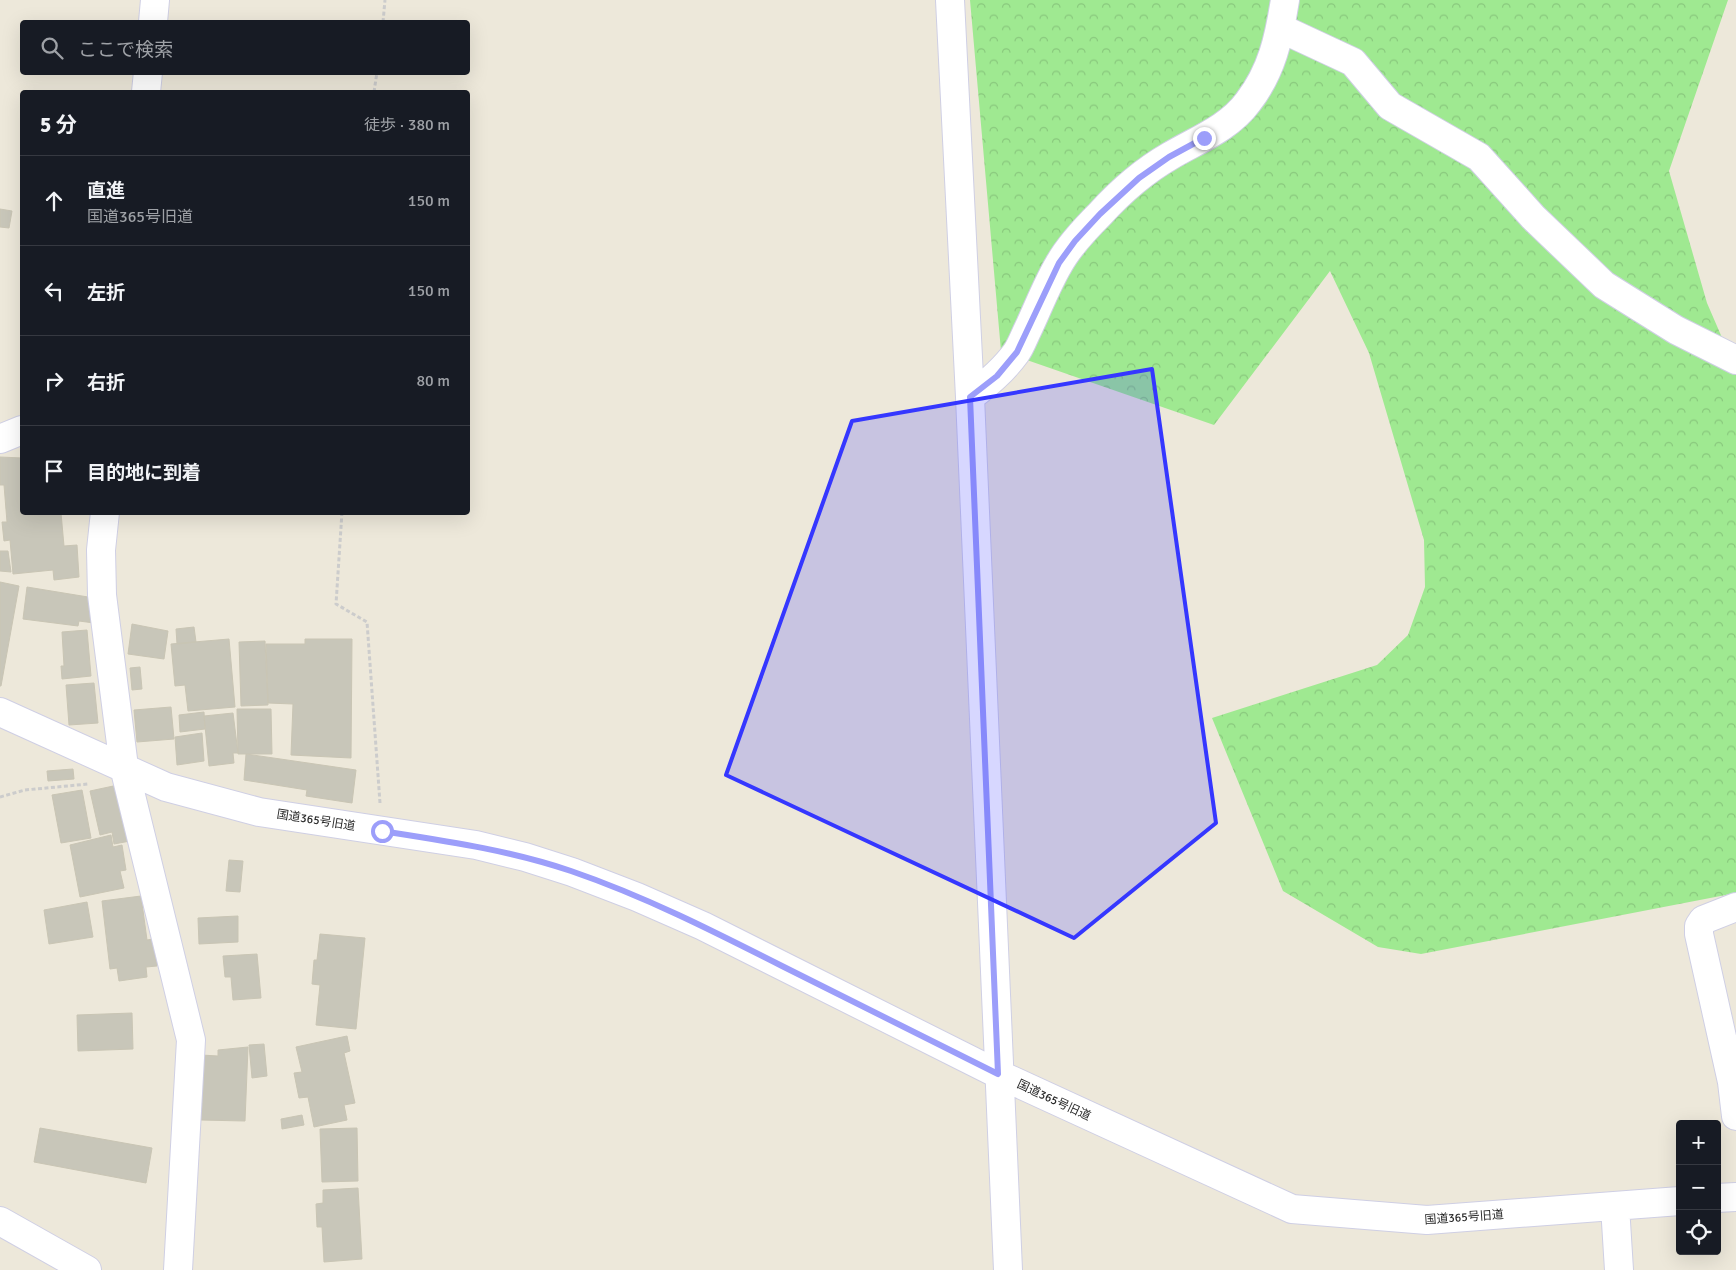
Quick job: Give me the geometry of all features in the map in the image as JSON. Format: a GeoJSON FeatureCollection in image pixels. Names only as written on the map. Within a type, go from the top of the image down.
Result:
{"type":"FeatureCollection","features":[{"type":"Feature","properties":{"kind":"street"},"geometry":{"type":"LineString","coordinates":[[153,20],[155,0]]}},
{"type":"Feature","properties":{"kind":"street"},"geometry":{"type":"LineString","coordinates":[[950,0],[970,397],[1008,1270]]}},
{"type":"Feature","properties":{"kind":"street"},"geometry":{"type":"LineString","coordinates":[[970,397],[997,376],[1017,352],[1059,263],[1075,241],[1100,214],[1139,178],[1169,157],[1204,138],[1232,119],[1247,104],[1272,59],[1285,0]]}},
{"type":"Feature","properties":{"kind":"street"},"geometry":{"type":"LineString","coordinates":[[1280,28],[1353,62],[1390,106],[1479,156],[1533,217],[1604,285],[1676,330],[1736,360]]}},
{"type":"Feature","properties":{"kind":"street"},"geometry":{"type":"LineString","coordinates":[[146,90],[148,75]]}},
{"type":"Feature","properties":{"kind":"street"},"geometry":{"type":"LineString","coordinates":[[0,439],[20,431]]}},
{"type":"Feature","properties":{"kind":"street"},"geometry":{"type":"LineString","coordinates":[[105,515],[101,550],[102,595],[124,767],[191,1040],[178,1270]]}},
{"type":"Feature","properties":{"kind":"street","name":"国道365号旧道"},"geometry":{"type":"LineString","coordinates":[[0,712],[166,786],[258,812],[476,845],[525,857],[572,872],[703,926],[998,1074],[1292,1209],[1428,1220],[1676,1201]]}},
{"type":"Feature","properties":{"kind":"street"},"geometry":{"type":"LineString","coordinates":[[1736,908],[1703,920],[1699,926],[1699,934],[1732,1082],[1736,1116]]}},
{"type":"Feature","properties":{"kind":"street"},"geometry":{"type":"LineString","coordinates":[[1721,1198],[1736,1197]]}},
{"type":"Feature","properties":{"kind":"street"},"geometry":{"type":"LineString","coordinates":[[1614,1206],[1618,1270]]}},
{"type":"Feature","properties":{"kind":"street"},"geometry":{"type":"LineString","coordinates":[[0,1221],[87,1270]]}},
{"type":"Feature","properties":{"kind":"path"},"geometry":{"type":"LineString","coordinates":[[383,20],[386,0]]}},
{"type":"Feature","properties":{"kind":"path"},"geometry":{"type":"LineString","coordinates":[[374,90],[377,75]]}},
{"type":"Feature","properties":{"kind":"path"},"geometry":{"type":"LineString","coordinates":[[342,515],[336,604],[367,622],[382,831]]}},
{"type":"Feature","properties":{"kind":"path"},"geometry":{"type":"LineString","coordinates":[[0,797],[25,790],[94,783],[111,778],[124,767]]}},
{"type":"Feature","properties":{"kind":"highlighted area"},"geometry":{"type":"Polygon","coordinates":[[[1152,369],[1216,823],[1074,938],[726,775],[852,421],[1152,369]]]}},
{"type":"Feature","properties":{"kind":"green space"},"geometry":{"type":"Polygon","coordinates":[[[970,0],[1728,0],[1669,171],[1707,303],[1736,370],[1736,893],[1421,954],[1378,947],[1283,891],[1212,718],[1377,665],[1408,635],[1425,587],[1424,540],[1369,353],[1330,271],[1214,425],[1001,351],[970,0]]]}},
{"type":"Feature","properties":{"kind":"building"},"geometry":{"type":"Polygon","coordinates":[[[0,209],[12,211],[9,228],[0,227],[0,209]]]}},
{"type":"Feature","properties":{"kind":"building"},"geometry":{"type":"Polygon","coordinates":[[[0,457],[20,458],[20,515],[61,515],[64,546],[77,545],[79,577],[54,580],[53,570],[13,574],[10,540],[4,541],[2,522],[7,522],[4,485],[0,485],[0,457]]]}},
{"type":"Feature","properties":{"kind":"building"},"geometry":{"type":"Polygon","coordinates":[[[0,551],[8,551],[11,572],[0,571],[0,551]]]}},
{"type":"Feature","properties":{"kind":"building"},"geometry":{"type":"Polygon","coordinates":[[[0,582],[19,586],[1,686],[0,686],[0,582]]]}},
{"type":"Feature","properties":{"kind":"building"},"geometry":{"type":"Polygon","coordinates":[[[27,587],[88,597],[94,623],[79,621],[78,626],[23,619],[27,587]]]}},
{"type":"Feature","properties":{"kind":"building"},"geometry":{"type":"Polygon","coordinates":[[[132,624],[168,631],[164,659],[128,654],[132,624]]]}},
{"type":"Feature","properties":{"kind":"building"},"geometry":{"type":"Polygon","coordinates":[[[194,627],[196,642],[177,644],[176,629],[194,627]]]}},
{"type":"Feature","properties":{"kind":"building"},"geometry":{"type":"Polygon","coordinates":[[[87,630],[91,676],[62,679],[61,666],[64,666],[62,632],[87,630]]]}},
{"type":"Feature","properties":{"kind":"building"},"geometry":{"type":"Polygon","coordinates":[[[229,639],[235,707],[188,711],[185,685],[175,686],[171,644],[229,639]]]}},
{"type":"Feature","properties":{"kind":"building"},"geometry":{"type":"Polygon","coordinates":[[[305,639],[352,639],[351,758],[291,755],[293,704],[268,703],[266,644],[305,644],[305,639]]]}},
{"type":"Feature","properties":{"kind":"building"},"geometry":{"type":"Polygon","coordinates":[[[265,641],[268,705],[241,706],[239,642],[265,641]]]}},
{"type":"Feature","properties":{"kind":"building"},"geometry":{"type":"Polygon","coordinates":[[[140,667],[142,689],[132,690],[130,668],[140,667]]]}},
{"type":"Feature","properties":{"kind":"building"},"geometry":{"type":"Polygon","coordinates":[[[94,683],[98,723],[69,725],[66,685],[94,683]]]}},
{"type":"Feature","properties":{"kind":"building"},"geometry":{"type":"Polygon","coordinates":[[[171,707],[174,739],[137,742],[134,710],[171,707]]]}},
{"type":"Feature","properties":{"kind":"building"},"geometry":{"type":"Polygon","coordinates":[[[237,709],[271,709],[272,754],[238,754],[237,709]]]}},
{"type":"Feature","properties":{"kind":"building"},"geometry":{"type":"Polygon","coordinates":[[[204,712],[205,729],[180,732],[179,715],[204,712]]]}},
{"type":"Feature","properties":{"kind":"building"},"geometry":{"type":"Polygon","coordinates":[[[233,713],[238,753],[233,753],[234,763],[209,766],[204,716],[233,713]]]}},
{"type":"Feature","properties":{"kind":"building"},"geometry":{"type":"Polygon","coordinates":[[[202,733],[204,761],[177,765],[175,737],[202,733]]]}},
{"type":"Feature","properties":{"kind":"building"},"geometry":{"type":"Polygon","coordinates":[[[246,754],[356,770],[352,803],[306,796],[307,790],[244,780],[246,754]]]}},
{"type":"Feature","properties":{"kind":"building"},"geometry":{"type":"Polygon","coordinates":[[[73,769],[74,779],[48,781],[47,771],[73,769]]]}},
{"type":"Feature","properties":{"kind":"building"},"geometry":{"type":"Polygon","coordinates":[[[118,785],[130,841],[114,844],[112,832],[100,835],[90,791],[118,785]]]}},
{"type":"Feature","properties":{"kind":"building"},"geometry":{"type":"Polygon","coordinates":[[[82,790],[91,838],[61,843],[52,795],[82,790]]]}},
{"type":"Feature","properties":{"kind":"building"},"geometry":{"type":"Polygon","coordinates":[[[111,835],[113,847],[122,845],[126,870],[120,871],[124,888],[80,897],[70,845],[111,835]]]}},
{"type":"Feature","properties":{"kind":"building"},"geometry":{"type":"Polygon","coordinates":[[[229,860],[243,861],[240,892],[226,891],[229,860]]]}},
{"type":"Feature","properties":{"kind":"building"},"geometry":{"type":"Polygon","coordinates":[[[141,896],[147,940],[153,939],[157,966],[146,967],[147,977],[119,981],[117,968],[110,969],[102,901],[141,896]]]}},
{"type":"Feature","properties":{"kind":"building"},"geometry":{"type":"Polygon","coordinates":[[[87,902],[93,937],[49,944],[44,910],[87,902]]]}},
{"type":"Feature","properties":{"kind":"building"},"geometry":{"type":"Polygon","coordinates":[[[238,916],[238,942],[199,944],[198,918],[238,916]]]}},
{"type":"Feature","properties":{"kind":"building"},"geometry":{"type":"Polygon","coordinates":[[[320,934],[365,938],[356,1029],[316,1025],[320,985],[312,984],[314,960],[317,960],[320,934]]]}},
{"type":"Feature","properties":{"kind":"building"},"geometry":{"type":"Polygon","coordinates":[[[257,954],[261,998],[233,1000],[231,977],[225,977],[223,956],[257,954]]]}},
{"type":"Feature","properties":{"kind":"building"},"geometry":{"type":"Polygon","coordinates":[[[132,1013],[133,1049],[78,1051],[77,1015],[132,1013]]]}},
{"type":"Feature","properties":{"kind":"building"},"geometry":{"type":"Polygon","coordinates":[[[347,1036],[350,1051],[344,1053],[355,1103],[344,1105],[347,1120],[314,1127],[308,1097],[299,1098],[294,1073],[302,1072],[296,1047],[347,1036]]]}},
{"type":"Feature","properties":{"kind":"building"},"geometry":{"type":"Polygon","coordinates":[[[264,1044],[267,1076],[252,1078],[249,1045],[264,1044]]]}},
{"type":"Feature","properties":{"kind":"building"},"geometry":{"type":"Polygon","coordinates":[[[248,1047],[245,1121],[201,1120],[201,1055],[218,1056],[218,1050],[248,1047]]]}},
{"type":"Feature","properties":{"kind":"building"},"geometry":{"type":"Polygon","coordinates":[[[302,1115],[304,1125],[282,1129],[281,1119],[302,1115]]]}},
{"type":"Feature","properties":{"kind":"building"},"geometry":{"type":"Polygon","coordinates":[[[40,1128],[152,1148],[146,1183],[34,1162],[40,1128]]]}},
{"type":"Feature","properties":{"kind":"building"},"geometry":{"type":"Polygon","coordinates":[[[357,1128],[358,1181],[322,1182],[320,1129],[357,1128]]]}},
{"type":"Feature","properties":{"kind":"building"},"geometry":{"type":"Polygon","coordinates":[[[358,1188],[362,1259],[324,1262],[322,1227],[317,1227],[316,1204],[323,1203],[323,1190],[358,1188]]]}},
{"type":"Feature","properties":{"kind":"route"},"geometry":{"type":"LineString","coordinates":[[382,831],[476,845],[525,857],[572,872],[636,897],[703,926],[998,1074],[970,397],[997,376],[1017,352],[1059,263],[1075,241],[1100,214],[1139,178],[1169,157],[1204,138]]}}]}
